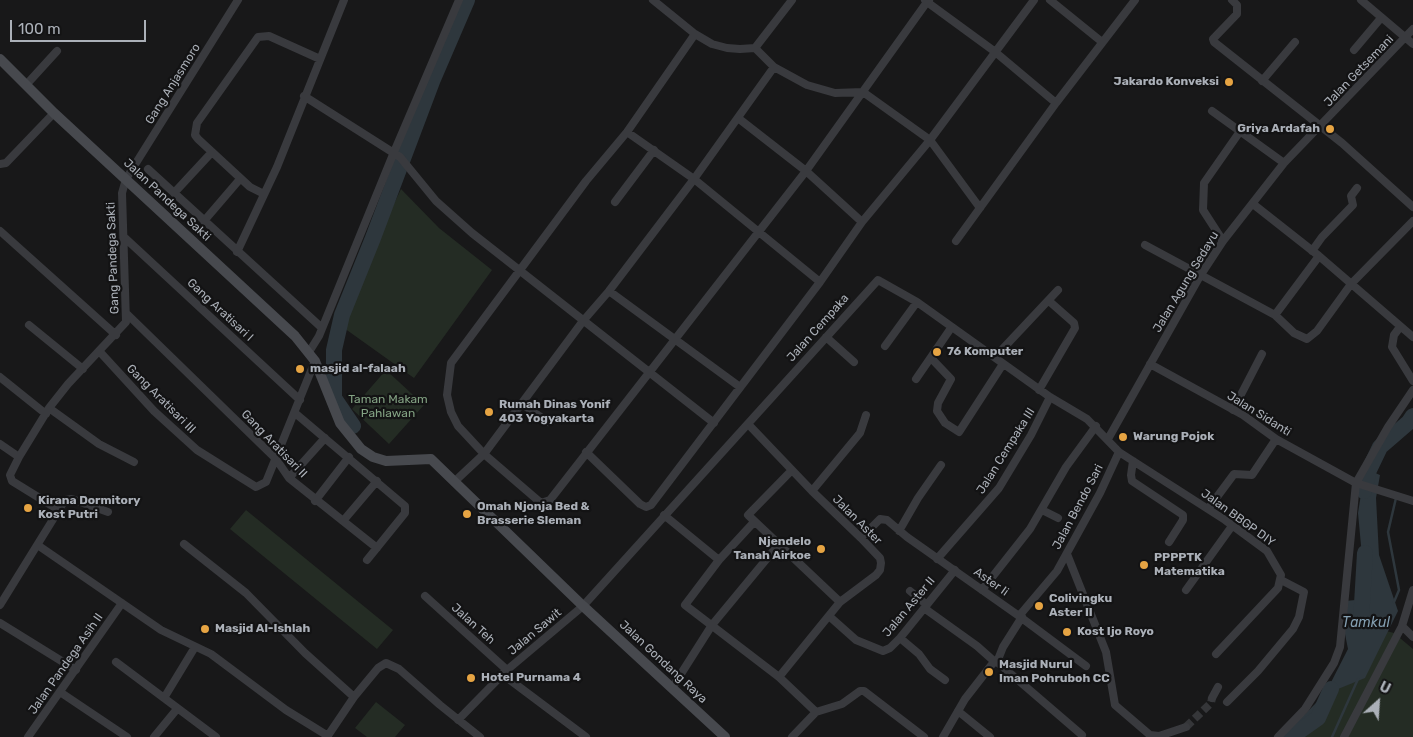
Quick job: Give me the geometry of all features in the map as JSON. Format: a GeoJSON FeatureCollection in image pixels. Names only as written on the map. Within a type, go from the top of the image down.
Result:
{"type":"FeatureCollection","features":[{"type":"Feature","properties":{"kind":"main road","name":"Jalan Pandega Sakti"},"geometry":{"type":"LineString","coordinates":[[0,60],[54,113],[295,336],[312,357]]}},
{"type":"Feature","properties":{"kind":"main road","name":"Jalan Gondang Raya"},"geometry":{"type":"LineString","coordinates":[[312,357],[340,423],[361,448],[373,457],[386,460],[431,459],[583,606],[672,688],[718,735]]}},
{"type":"Feature","properties":{"kind":"street","name":"Gang Anjasmoro"},"geometry":{"type":"LineString","coordinates":[[126,179],[238,0]]}},
{"type":"Feature","properties":{"kind":"street"},"geometry":{"type":"LineString","coordinates":[[237,252],[284,150],[344,0]]}},
{"type":"Feature","properties":{"kind":"street"},"geometry":{"type":"LineString","coordinates":[[276,459],[300,400],[322,328],[397,154],[459,0]]}},
{"type":"Feature","properties":{"kind":"street"},"geometry":{"type":"LineString","coordinates":[[653,0],[695,34],[712,44],[727,48],[755,48],[774,67],[807,84],[835,93],[862,92],[930,140],[980,208]]}},
{"type":"Feature","properties":{"kind":"street"},"geometry":{"type":"LineString","coordinates":[[755,48],[792,0]]}},
{"type":"Feature","properties":{"kind":"street"},"geometry":{"type":"LineString","coordinates":[[586,452],[640,504],[648,507],[820,282],[862,222],[930,140],[994,51],[1034,0]]}},
{"type":"Feature","properties":{"kind":"street"},"geometry":{"type":"LineString","coordinates":[[1050,0],[1102,42]]}},
{"type":"Feature","properties":{"kind":"street"},"geometry":{"type":"LineString","coordinates":[[956,241],[1056,103],[1135,0]]}},
{"type":"Feature","properties":{"kind":"street"},"geometry":{"type":"LineString","coordinates":[[1232,0],[1237,5],[1237,14],[1213,41],[1320,128],[1342,143],[1413,207]]}},
{"type":"Feature","properties":{"kind":"street"},"geometry":{"type":"LineString","coordinates":[[1361,0],[1413,44]]}},
{"type":"Feature","properties":{"kind":"street"},"geometry":{"type":"LineString","coordinates":[[695,34],[626,132],[586,181],[451,363],[448,395],[451,412],[458,426],[484,454],[541,503],[550,500],[806,171],[927,1],[994,51],[1056,103]]}},
{"type":"Feature","properties":{"kind":"street"},"geometry":{"type":"LineString","coordinates":[[1354,50],[1381,18]]}},
{"type":"Feature","properties":{"kind":"street","name":"Jalan Getsemani"},"geometry":{"type":"LineString","coordinates":[[1320,128],[1413,29]]}},
{"type":"Feature","properties":{"kind":"street"},"geometry":{"type":"LineString","coordinates":[[264,194],[240,179],[195,135],[197,123],[258,37],[269,36],[320,59]]}},
{"type":"Feature","properties":{"kind":"street"},"geometry":{"type":"LineString","coordinates":[[1262,81],[1294,42]]}},
{"type":"Feature","properties":{"kind":"street"},"geometry":{"type":"LineString","coordinates":[[26,85],[57,51]]}},
{"type":"Feature","properties":{"kind":"street"},"geometry":{"type":"LineString","coordinates":[[454,482],[484,454],[583,321],[609,291],[694,179],[774,67]]}},
{"type":"Feature","properties":{"kind":"street"},"geometry":{"type":"LineString","coordinates":[[304,96],[397,154],[441,206],[583,321],[714,423]]}},
{"type":"Feature","properties":{"kind":"street"},"geometry":{"type":"LineString","coordinates":[[1212,111],[1241,130],[1284,163]]}},
{"type":"Feature","properties":{"kind":"street"},"geometry":{"type":"LineString","coordinates":[[0,164],[6,163],[54,113]]}},
{"type":"Feature","properties":{"kind":"street"},"geometry":{"type":"LineString","coordinates":[[738,118],[806,171],[862,222]]}},
{"type":"Feature","properties":{"kind":"street","name":"Jalan Agung Sedayu"},"geometry":{"type":"LineString","coordinates":[[1110,442],[1150,364],[1200,276],[1223,241],[1284,163],[1320,128]]}},
{"type":"Feature","properties":{"kind":"street"},"geometry":{"type":"LineString","coordinates":[[1223,241],[1204,210],[1204,183],[1241,130]]}},
{"type":"Feature","properties":{"kind":"street"},"geometry":{"type":"LineString","coordinates":[[626,132],[694,179],[820,282]]}},
{"type":"Feature","properties":{"kind":"street"},"geometry":{"type":"LineString","coordinates":[[615,202],[654,150]]}},
{"type":"Feature","properties":{"kind":"street"},"geometry":{"type":"LineString","coordinates":[[174,193],[212,152]]}},
{"type":"Feature","properties":{"kind":"street"},"geometry":{"type":"LineString","coordinates":[[148,169],[322,328]]}},
{"type":"Feature","properties":{"kind":"street","name":"Gang Pandega Sakti"},"geometry":{"type":"LineString","coordinates":[[59,510],[12,480],[10,475],[47,411],[126,322],[125,238],[122,193],[126,179]]}},
{"type":"Feature","properties":{"kind":"street"},"geometry":{"type":"LineString","coordinates":[[204,221],[240,179]]}},
{"type":"Feature","properties":{"kind":"street"},"geometry":{"type":"LineString","coordinates":[[1312,251],[1322,237],[1353,205],[1351,196],[1357,188]]}},
{"type":"Feature","properties":{"kind":"street"},"geometry":{"type":"LineString","coordinates":[[1253,204],[1319,256],[1413,337]]}},
{"type":"Feature","properties":{"kind":"street"},"geometry":{"type":"LineString","coordinates":[[1145,245],[1275,315],[1297,336],[1310,338],[1338,304],[1351,284],[1413,220]]}},
{"type":"Feature","properties":{"kind":"street"},"geometry":{"type":"LineString","coordinates":[[0,231],[116,335]]}},
{"type":"Feature","properties":{"kind":"street","name":"Gang Aratisari I"},"geometry":{"type":"LineString","coordinates":[[125,238],[300,400]]}},
{"type":"Feature","properties":{"kind":"street"},"geometry":{"type":"LineString","coordinates":[[1275,315],[1319,256]]}},
{"type":"Feature","properties":{"kind":"street","name":"Jalan Cempaka"},"geometry":{"type":"LineString","coordinates":[[583,606],[664,515],[749,425],[878,280],[917,302],[1039,390],[1096,426],[1110,442]]}},
{"type":"Feature","properties":{"kind":"street"},"geometry":{"type":"LineString","coordinates":[[995,357],[1058,290]]}},
{"type":"Feature","properties":{"kind":"street"},"geometry":{"type":"LineString","coordinates":[[609,291],[676,338],[740,387]]}},
{"type":"Feature","properties":{"kind":"street"},"geometry":{"type":"LineString","coordinates":[[1039,390],[1074,328],[1074,323],[1049,301]]}},
{"type":"Feature","properties":{"kind":"street"},"geometry":{"type":"LineString","coordinates":[[885,346],[917,302]]}},
{"type":"Feature","properties":{"kind":"street","name":"Gang Aratisari II"},"geometry":{"type":"LineString","coordinates":[[127,314],[276,459],[290,478],[316,501],[377,548]]}},
{"type":"Feature","properties":{"kind":"street"},"geometry":{"type":"LineString","coordinates":[[29,324],[83,369]]}},
{"type":"Feature","properties":{"kind":"street"},"geometry":{"type":"LineString","coordinates":[[1400,327],[1394,335],[1392,347],[1413,381]]}},
{"type":"Feature","properties":{"kind":"street"},"geometry":{"type":"LineString","coordinates":[[916,379],[951,328]]}},
{"type":"Feature","properties":{"kind":"street"},"geometry":{"type":"LineString","coordinates":[[826,337],[854,362]]}},
{"type":"Feature","properties":{"kind":"street","name":"Gang Aratisari III"},"geometry":{"type":"LineString","coordinates":[[100,352],[154,411],[197,450],[248,483],[256,487],[262,486],[266,482],[276,459]]}},
{"type":"Feature","properties":{"kind":"street"},"geometry":{"type":"LineString","coordinates":[[1234,410],[1262,354]]}},
{"type":"Feature","properties":{"kind":"street"},"geometry":{"type":"LineString","coordinates":[[931,358],[951,379],[938,402],[937,411],[945,423],[958,432],[1003,364]]}},
{"type":"Feature","properties":{"kind":"street","name":"Jalan Sidanti"},"geometry":{"type":"LineString","coordinates":[[1150,364],[1234,410],[1276,439],[1358,484],[1412,500]]}},
{"type":"Feature","properties":{"kind":"street"},"geometry":{"type":"LineString","coordinates":[[0,377],[47,411],[99,444],[134,462]]}},
{"type":"Feature","properties":{"kind":"street"},"geometry":{"type":"LineString","coordinates":[[1278,737],[1305,709],[1334,663],[1340,647],[1358,484],[1388,426],[1413,390]]}},
{"type":"Feature","properties":{"kind":"street","name":"Jalan Cempaka III"},"geometry":{"type":"LineString","coordinates":[[937,558],[999,488],[1031,435],[1050,397]]}},
{"type":"Feature","properties":{"kind":"street"},"geometry":{"type":"LineString","coordinates":[[522,404],[548,422]]}},
{"type":"Feature","properties":{"kind":"street"},"geometry":{"type":"LineString","coordinates":[[294,412],[400,501],[405,510],[367,560]]}},
{"type":"Feature","properties":{"kind":"street"},"geometry":{"type":"LineString","coordinates":[[812,491],[860,433],[866,415]]}},
{"type":"Feature","properties":{"kind":"street","name":"Jalan Aster"},"geometry":{"type":"LineString","coordinates":[[749,425],[880,558],[881,568],[876,575],[840,602],[779,677]]}},
{"type":"Feature","properties":{"kind":"street"},"geometry":{"type":"LineString","coordinates":[[982,590],[1030,529],[1066,467],[1096,426]]}},
{"type":"Feature","properties":{"kind":"street"},"geometry":{"type":"LineString","coordinates":[[290,478],[325,438]]}},
{"type":"Feature","properties":{"kind":"street"},"geometry":{"type":"LineString","coordinates":[[1208,509],[1234,474],[1252,475],[1276,439]]}},
{"type":"Feature","properties":{"kind":"street","name":"Jalan BBGP DIY"},"geometry":{"type":"LineString","coordinates":[[1110,442],[1118,452],[1208,509],[1267,550],[1279,568],[1281,580]]}},
{"type":"Feature","properties":{"kind":"street"},"geometry":{"type":"LineString","coordinates":[[0,444],[19,457]]}},
{"type":"Feature","properties":{"kind":"street","name":"Jalan Bendo Sari"},"geometry":{"type":"LineString","coordinates":[[943,737],[977,683],[996,662],[1020,616],[1057,571],[1100,493],[1118,452]]}},
{"type":"Feature","properties":{"kind":"street"},"geometry":{"type":"LineString","coordinates":[[316,501],[349,457]]}},
{"type":"Feature","properties":{"kind":"street"},"geometry":{"type":"LineString","coordinates":[[1133,461],[1131,476],[1136,485],[1183,514],[1183,520],[1169,542]]}},
{"type":"Feature","properties":{"kind":"street"},"geometry":{"type":"LineString","coordinates":[[899,531],[918,498],[941,465]]}},
{"type":"Feature","properties":{"kind":"street"},"geometry":{"type":"LineString","coordinates":[[792,470],[748,515],[840,602]]}},
{"type":"Feature","properties":{"kind":"street"},"geometry":{"type":"LineString","coordinates":[[343,521],[377,481]]}},
{"type":"Feature","properties":{"kind":"street"},"geometry":{"type":"LineString","coordinates":[[0,605],[39,546],[59,510],[68,499],[108,512]]}},
{"type":"Feature","properties":{"kind":"street"},"geometry":{"type":"LineString","coordinates":[[1042,510],[1058,518]]}},
{"type":"Feature","properties":{"kind":"street"},"geometry":{"type":"LineString","coordinates":[[664,515],[719,560]]}},
{"type":"Feature","properties":{"kind":"street","name":"Aster Ii"},"geometry":{"type":"LineString","coordinates":[[861,538],[880,519],[884,519],[1020,616],[1086,666]]}},
{"type":"Feature","properties":{"kind":"street"},"geometry":{"type":"LineString","coordinates":[[754,522],[719,560],[685,603],[687,607],[779,677],[816,712]]}},
{"type":"Feature","properties":{"kind":"street"},"geometry":{"type":"LineString","coordinates":[[1186,590],[1232,526]]}},
{"type":"Feature","properties":{"kind":"street"},"geometry":{"type":"LineString","coordinates":[[184,544],[246,593],[305,653],[354,697]]}},
{"type":"Feature","properties":{"kind":"street"},"geometry":{"type":"LineString","coordinates":[[672,688],[712,625],[778,544]]}},
{"type":"Feature","properties":{"kind":"street"},"geometry":{"type":"LineString","coordinates":[[39,546],[161,630],[211,654],[286,710],[327,737],[354,697],[378,668],[389,663],[399,669],[480,737]]}},
{"type":"Feature","properties":{"kind":"street"},"geometry":{"type":"LineString","coordinates":[[1067,554],[1106,652],[1115,705],[1150,735],[1159,736],[1186,727]]}},
{"type":"Feature","properties":{"kind":"street","name":"Jalan Aster II"},"geometry":{"type":"LineString","coordinates":[[829,616],[856,640],[883,651],[890,648],[900,638],[954,570]]}},
{"type":"Feature","properties":{"kind":"street"},"geometry":{"type":"LineString","coordinates":[[1216,654],[1274,594],[1281,580],[1304,592],[1299,617],[1293,629],[1227,702]]}},
{"type":"Feature","properties":{"kind":"street"},"geometry":{"type":"LineString","coordinates":[[1344,737],[1402,626],[1413,590]]}},
{"type":"Feature","properties":{"kind":"street"},"geometry":{"type":"LineString","coordinates":[[910,591],[1082,735]]}},
{"type":"Feature","properties":{"kind":"street","name":"Jalan Teh"},"geometry":{"type":"LineString","coordinates":[[425,596],[504,672],[586,737]]}},
{"type":"Feature","properties":{"kind":"street","name":"Jalan Pandega Asih II"},"geometry":{"type":"LineString","coordinates":[[33,736],[60,692],[122,603]]}},
{"type":"Feature","properties":{"kind":"street","name":"Jalan Sawit"},"geometry":{"type":"LineString","coordinates":[[458,720],[504,672],[583,606]]}},
{"type":"Feature","properties":{"kind":"street"},"geometry":{"type":"LineString","coordinates":[[0,623],[76,670]]}},
{"type":"Feature","properties":{"kind":"street"},"geometry":{"type":"LineString","coordinates":[[1402,626],[1413,637]]}},
{"type":"Feature","properties":{"kind":"street"},"geometry":{"type":"LineString","coordinates":[[900,638],[918,654],[930,669],[945,680]]}},
{"type":"Feature","properties":{"kind":"street"},"geometry":{"type":"LineString","coordinates":[[164,698],[195,647]]}},
{"type":"Feature","properties":{"kind":"street"},"geometry":{"type":"LineString","coordinates":[[116,662],[216,737]]}},
{"type":"Feature","properties":{"kind":"street"},"geometry":{"type":"LineString","coordinates":[[1212,698],[1218,687]]}},
{"type":"Feature","properties":{"kind":"street"},"geometry":{"type":"LineString","coordinates":[[792,737],[816,712],[842,704],[864,691],[924,737]]}},
{"type":"Feature","properties":{"kind":"street"},"geometry":{"type":"LineString","coordinates":[[60,692],[127,737]]}},
{"type":"Feature","properties":{"kind":"street"},"geometry":{"type":"LineString","coordinates":[[154,737],[177,709]]}},
{"type":"Feature","properties":{"kind":"street"},"geometry":{"type":"LineString","coordinates":[[958,711],[990,737]]}},
{"type":"Feature","properties":{"kind":"green space"},"geometry":{"type":"Polygon","coordinates":[[[401,189],[439,228],[492,270],[414,378],[337,323],[401,189]]]}},
{"type":"Feature","properties":{"kind":"green space","name":"Taman Makam Pahlawan"},"geometry":{"type":"Polygon","coordinates":[[[386,370],[424,405],[389,444],[352,409],[386,370]]]}},
{"type":"Feature","properties":{"kind":"green space"},"geometry":{"type":"Polygon","coordinates":[[[246,510],[393,630],[377,649],[230,529],[246,510]]]}},
{"type":"Feature","properties":{"kind":"green space"},"geometry":{"type":"Polygon","coordinates":[[[1360,624],[1394,633],[1413,649],[1413,737],[1291,737],[1318,718],[1360,624]]]}},
{"type":"Feature","properties":{"kind":"green space"},"geometry":{"type":"Polygon","coordinates":[[[376,702],[405,725],[395,737],[367,737],[355,728],[376,702]]]}},
{"type":"Feature","properties":{"kind":"water","name":"Tamkul"},"geometry":{"type":"Polygon","coordinates":[[[1365,469],[1380,475],[1376,498],[1379,555],[1398,611],[1365,678],[1338,689],[1296,737],[1286,737],[1293,726],[1325,694],[1348,649],[1343,624],[1345,601],[1366,599],[1358,513],[1365,469]]]}},
{"type":"Feature","properties":{"kind":"waterway"},"geometry":{"type":"LineString","coordinates":[[353,426],[334,398],[334,350],[342,315],[433,79],[467,0]]}},
{"type":"Feature","properties":{"kind":"waterway"},"geometry":{"type":"LineString","coordinates":[[1364,491],[1369,470],[1380,447],[1409,422],[1413,416]]}},
{"type":"Feature","properties":{"kind":"waterway"},"geometry":{"type":"LineString","coordinates":[[1394,602],[1399,590],[1388,532],[1396,498]]}},
{"type":"Feature","properties":{"kind":"waterway"},"geometry":{"type":"LineString","coordinates":[[1361,621],[1365,553]]}},
{"type":"Feature","properties":{"kind":"waterway"},"geometry":{"type":"LineString","coordinates":[[1332,737],[1358,679]]}},
{"type":"Feature","properties":{"kind":"waterway"},"geometry":{"type":"LineString","coordinates":[[1291,737],[1318,718],[1331,689]]}},
{"type":"Feature","properties":{"kind":"tunnel"},"geometry":{"type":"LineString","coordinates":[[1186,727],[1211,703],[1212,698]]}},
{"type":"Feature","properties":{"kind":"place","name":"Jakardo Konveksi"},"geometry":{"type":"Point","coordinates":[1229,82]}},
{"type":"Feature","properties":{"kind":"place","name":"Griya Ardafah"},"geometry":{"type":"Point","coordinates":[1330,129]}},
{"type":"Feature","properties":{"kind":"place","name":"76 Komputer"},"geometry":{"type":"Point","coordinates":[937,352]}},
{"type":"Feature","properties":{"kind":"place","name":"masjid al-falaah"},"geometry":{"type":"Point","coordinates":[300,369]}},
{"type":"Feature","properties":{"kind":"place","name":"Rumah Dinas Yonif 403 Yogyakarta"},"geometry":{"type":"Point","coordinates":[489,412]}},
{"type":"Feature","properties":{"kind":"place","name":"Warung Pojok"},"geometry":{"type":"Point","coordinates":[1123,437]}},
{"type":"Feature","properties":{"kind":"place","name":"Kirana Dormitory Kost Putri"},"geometry":{"type":"Point","coordinates":[28,508]}},
{"type":"Feature","properties":{"kind":"place","name":"Omah Njonja Bed & Brasserie Sleman"},"geometry":{"type":"Point","coordinates":[467,514]}},
{"type":"Feature","properties":{"kind":"place","name":"Njendelo Tanah Airkoe"},"geometry":{"type":"Point","coordinates":[821,549]}},
{"type":"Feature","properties":{"kind":"place","name":"PPPPTK Matematika"},"geometry":{"type":"Point","coordinates":[1144,565]}},
{"type":"Feature","properties":{"kind":"place","name":"Colivingku Aster II"},"geometry":{"type":"Point","coordinates":[1039,606]}},
{"type":"Feature","properties":{"kind":"place","name":"Masjid Al-Ishlah"},"geometry":{"type":"Point","coordinates":[205,629]}},
{"type":"Feature","properties":{"kind":"place","name":"Kost Ijo Royo"},"geometry":{"type":"Point","coordinates":[1067,632]}},
{"type":"Feature","properties":{"kind":"place","name":"Masjid Nurul Iman Pohruboh CC"},"geometry":{"type":"Point","coordinates":[989,672]}},
{"type":"Feature","properties":{"kind":"place","name":"Hotel Purnama 4"},"geometry":{"type":"Point","coordinates":[471,678]}}]}
